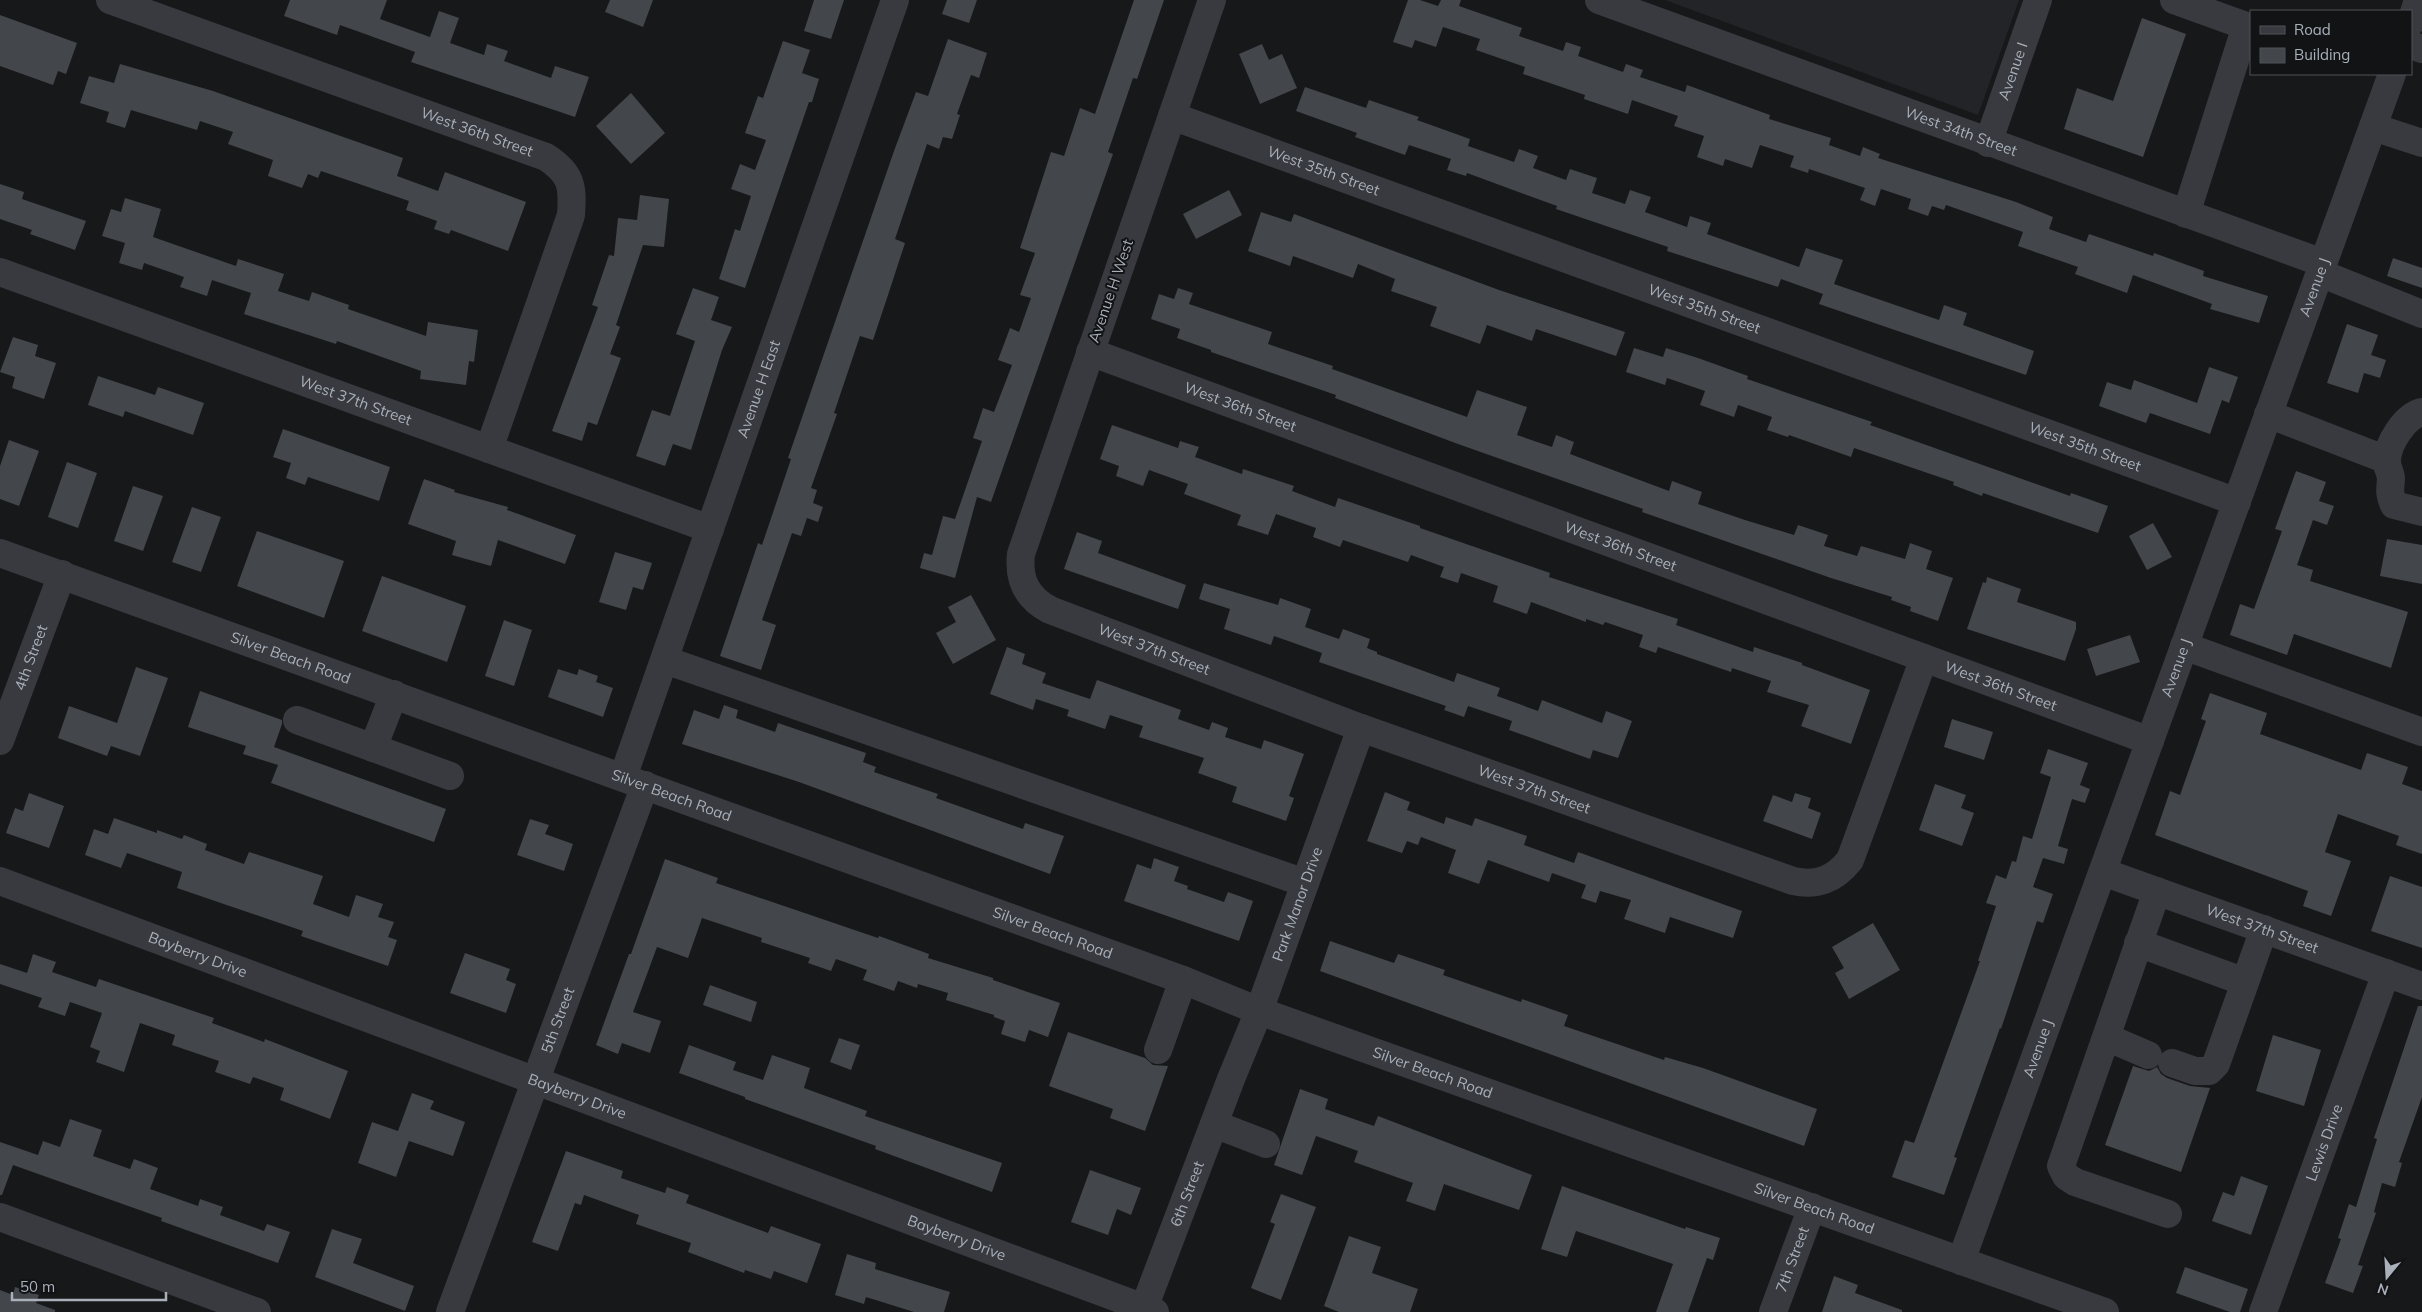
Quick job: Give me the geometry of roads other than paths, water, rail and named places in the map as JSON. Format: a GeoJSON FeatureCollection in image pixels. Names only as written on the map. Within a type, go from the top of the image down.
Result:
{"type":"FeatureCollection","features":[{"type":"Feature","properties":{"kind":"street","name":"West 36th Street"},"geometry":{"type":"LineString","coordinates":[[110,0],[546,157],[558,165],[568,177],[573,191],[571,215],[489,449]]}},
{"type":"Feature","properties":{"kind":"street","name":"Avenue H East"},"geometry":{"type":"LineString","coordinates":[[634,781],[664,660],[895,0]]}},
{"type":"Feature","properties":{"kind":"street","name":"Avenue H West"},"geometry":{"type":"LineString","coordinates":[[1023,584],[1019,569],[1021,554],[1212,0]]}},
{"type":"Feature","properties":{"kind":"street","name":"West 34th Street"},"geometry":{"type":"LineString","coordinates":[[1599,0],[2186,214],[2322,268],[2422,314]]}},
{"type":"Feature","properties":{"kind":"street","name":"Avenue I"},"geometry":{"type":"LineString","coordinates":[[1988,143],[2038,0]]}},
{"type":"Feature","properties":{"kind":"street"},"geometry":{"type":"LineString","coordinates":[[2174,0],[2246,26],[2186,214]]}},
{"type":"Feature","properties":{"kind":"street"},"geometry":{"type":"LineString","coordinates":[[2412,19],[2418,0]]}},
{"type":"Feature","properties":{"kind":"street","name":"Avenue J"},"geometry":{"type":"LineString","coordinates":[[1962,1261],[2392,75]]}},
{"type":"Feature","properties":{"kind":"street","name":"West 35th Street"},"geometry":{"type":"LineString","coordinates":[[1172,116],[2237,502]]}},
{"type":"Feature","properties":{"kind":"street"},"geometry":{"type":"LineString","coordinates":[[2372,127],[2422,143]]}},
{"type":"Feature","properties":{"kind":"street","name":"West 37th Street"},"geometry":{"type":"LineString","coordinates":[[0,272],[710,529]]}},
{"type":"Feature","properties":{"kind":"street","name":"West 36th Street"},"geometry":{"type":"LineString","coordinates":[[1090,352],[2150,741]]}},
{"type":"Feature","properties":{"kind":"street"},"geometry":{"type":"LineString","coordinates":[[2422,412],[2414,414],[2395,436],[2387,460],[2391,477],[2388,494],[2394,505],[2422,512]]}},
{"type":"Feature","properties":{"kind":"street"},"geometry":{"type":"LineString","coordinates":[[2268,414],[2387,460]]}},
{"type":"Feature","properties":{"kind":"street","name":"Silver Beach Road"},"geometry":{"type":"LineString","coordinates":[[0,553],[1183,980],[1259,1011],[2105,1312]]}},
{"type":"Feature","properties":{"kind":"street","name":"4th Street"},"geometry":{"type":"LineString","coordinates":[[0,741],[62,574]]}},
{"type":"Feature","properties":{"kind":"street","name":"West 37th Street"},"geometry":{"type":"LineString","coordinates":[[1023,584],[1037,603],[1050,610],[1361,728],[1793,881],[1807,884],[1828,880],[1840,872],[1850,860],[1924,658]]}},
{"type":"Feature","properties":{"kind":"street"},"geometry":{"type":"LineString","coordinates":[[2184,646],[2422,732]]}},
{"type":"Feature","properties":{"kind":"street"},"geometry":{"type":"LineString","coordinates":[[664,660],[1305,883]]}},
{"type":"Feature","properties":{"kind":"street"},"geometry":{"type":"LineString","coordinates":[[374,748],[394,694]]}},
{"type":"Feature","properties":{"kind":"street"},"geometry":{"type":"LineString","coordinates":[[297,720],[450,776]]}},
{"type":"Feature","properties":{"kind":"street","name":"Park Manor Drive"},"geometry":{"type":"LineString","coordinates":[[1231,1079],[1259,1011],[1361,728]]}},
{"type":"Feature","properties":{"kind":"street","name":"5th Street"},"geometry":{"type":"LineString","coordinates":[[450,1312],[536,1080],[634,781]]}},
{"type":"Feature","properties":{"kind":"street","name":"West 37th Street"},"geometry":{"type":"LineString","coordinates":[[2103,872],[2422,986]]}},
{"type":"Feature","properties":{"kind":"street","name":"Bayberry Drive"},"geometry":{"type":"LineString","coordinates":[[0,881],[536,1080],[1115,1305],[1150,1310]]}},
{"type":"Feature","properties":{"kind":"street"},"geometry":{"type":"LineString","coordinates":[[2157,891],[2061,1166],[2066,1176],[2075,1182],[2168,1214]]}},
{"type":"Feature","properties":{"kind":"street"},"geometry":{"type":"LineString","coordinates":[[2104,1044],[2113,1040],[2195,1071],[2209,1071],[2216,1064],[2264,929]]}},
{"type":"Feature","properties":{"kind":"street"},"geometry":{"type":"LineString","coordinates":[[2138,943],[2245,982]]}},
{"type":"Feature","properties":{"kind":"street","name":"Lewis Drive"},"geometry":{"type":"LineString","coordinates":[[2263,1312],[2386,973]]}},
{"type":"Feature","properties":{"kind":"street"},"geometry":{"type":"LineString","coordinates":[[1158,1050],[1183,980]]}},
{"type":"Feature","properties":{"kind":"street","name":"6th Street"},"geometry":{"type":"LineString","coordinates":[[1150,1310],[1231,1079]]}},
{"type":"Feature","properties":{"kind":"street"},"geometry":{"type":"LineString","coordinates":[[1214,1124],[1266,1144]]}},
{"type":"Feature","properties":{"kind":"street","name":"7th Street"},"geometry":{"type":"LineString","coordinates":[[1773,1312],[1812,1207]]}},
{"type":"Feature","properties":{"kind":"street"},"geometry":{"type":"LineString","coordinates":[[0,1217],[257,1312]]}}]}
